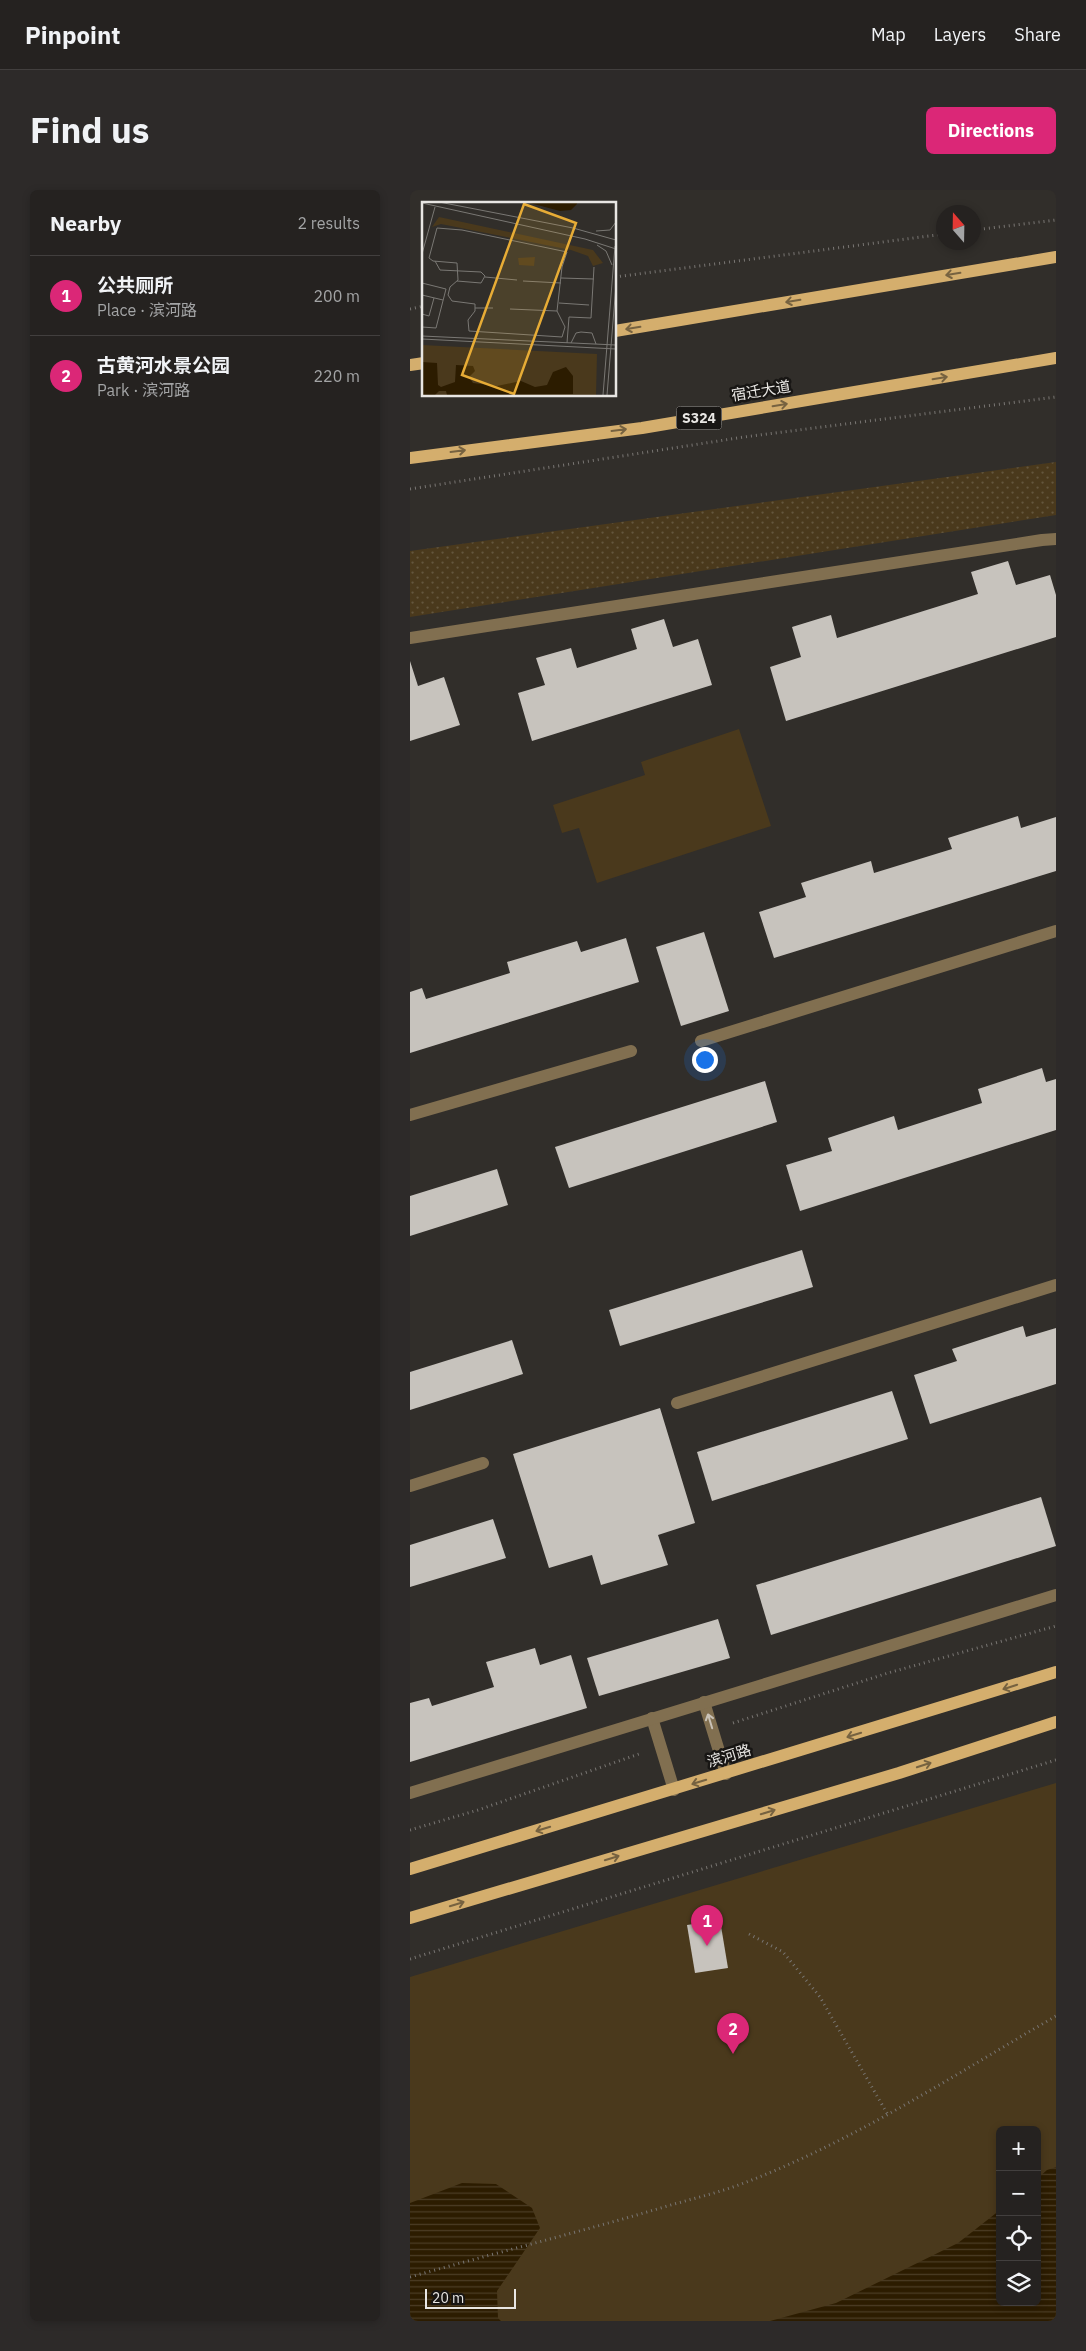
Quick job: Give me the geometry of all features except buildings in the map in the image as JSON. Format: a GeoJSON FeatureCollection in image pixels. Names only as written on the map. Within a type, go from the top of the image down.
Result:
{"type":"FeatureCollection","features":[{"type":"Feature","properties":{"kind":"main road"},"geometry":{"type":"LineString","coordinates":[[616,331],[1056,256]]}},
{"type":"Feature","properties":{"kind":"main road","name":"宿迁大道"},"geometry":{"type":"LineString","coordinates":[[410,458],[642,428],[1056,358]]}},
{"type":"Feature","properties":{"kind":"main road"},"geometry":{"type":"LineString","coordinates":[[988,370],[1056,365]]}},
{"type":"Feature","properties":{"kind":"main road","name":"滨河路"},"geometry":{"type":"LineString","coordinates":[[410,1870],[1056,1672]]}},
{"type":"Feature","properties":{"kind":"main road"},"geometry":{"type":"LineString","coordinates":[[410,1918],[899,1773],[1056,1722]]}},
{"type":"Feature","properties":{"kind":"lane"},"geometry":{"type":"LineString","coordinates":[[410,638],[730,587],[1056,539]]}},
{"type":"Feature","properties":{"kind":"lane"},"geometry":{"type":"LineString","coordinates":[[701,1041],[1056,932]]}},
{"type":"Feature","properties":{"kind":"lane"},"geometry":{"type":"LineString","coordinates":[[410,1115],[630,1051]]}},
{"type":"Feature","properties":{"kind":"lane"},"geometry":{"type":"LineString","coordinates":[[677,1403],[1056,1285]]}},
{"type":"Feature","properties":{"kind":"lane"},"geometry":{"type":"LineString","coordinates":[[410,1486],[484,1463]]}},
{"type":"Feature","properties":{"kind":"lane"},"geometry":{"type":"LineString","coordinates":[[410,1793],[1056,1595]]}},
{"type":"Feature","properties":{"kind":"lane"},"geometry":{"type":"LineString","coordinates":[[704,1702],[726,1774]]}},
{"type":"Feature","properties":{"kind":"lane"},"geometry":{"type":"LineString","coordinates":[[652,1718],[674,1790]]}},
{"type":"Feature","properties":{"kind":"path"},"geometry":{"type":"LineString","coordinates":[[981,229],[1056,220]]}},
{"type":"Feature","properties":{"kind":"path"},"geometry":{"type":"LineString","coordinates":[[616,277],[936,235]]}},
{"type":"Feature","properties":{"kind":"path"},"geometry":{"type":"LineString","coordinates":[[410,488],[744,437],[1056,397]]}},
{"type":"Feature","properties":{"kind":"path"},"geometry":{"type":"LineString","coordinates":[[410,1959],[1056,1760]]}},
{"type":"Feature","properties":{"kind":"path"},"geometry":{"type":"LineString","coordinates":[[749,1934],[783,1952],[820,1997],[888,2115]]}},
{"type":"Feature","properties":{"kind":"path"},"geometry":{"type":"LineString","coordinates":[[410,2277],[507,2249],[592,2229],[743,2184],[825,2148],[888,2115],[1056,2016]]}},
{"type":"Feature","properties":{"kind":"shaded area"},"geometry":{"type":"Polygon","coordinates":[[[1056,462],[1056,515],[410,617],[410,551],[1056,462]]]}},
{"type":"Feature","properties":{"kind":"shaded area"},"geometry":{"type":"Polygon","coordinates":[[[739,729],[771,826],[597,883],[579,828],[562,833],[553,805],[645,775],[641,762],[739,729]]]}},
{"type":"Feature","properties":{"kind":"shaded area"},"geometry":{"type":"Polygon","coordinates":[[[1056,1783],[1056,2321],[410,2321],[410,1977],[1056,1783]]]}},
{"type":"Feature","properties":{"kind":"shaded area"},"geometry":{"type":"Polygon","coordinates":[[[1056,2167],[1056,2321],[770,2321],[836,2303],[958,2243],[996,2213],[996,2306],[1041,2306],[1041,2175],[1047,2170],[1056,2167]]]}},
{"type":"Feature","properties":{"kind":"shaded area"},"geometry":{"type":"Polygon","coordinates":[[[462,2183],[496,2184],[532,2208],[540,2228],[497,2291],[498,2318],[501,2321],[410,2321],[410,2203],[462,2183]]]}},
{"type":"Feature","properties":{"kind":"place","name":"公共厕所"},"geometry":{"type":"Point","coordinates":[707,1946]}},
{"type":"Feature","properties":{"kind":"place","name":"古黄河水景公园"},"geometry":{"type":"Point","coordinates":[733,2054]}}]}
